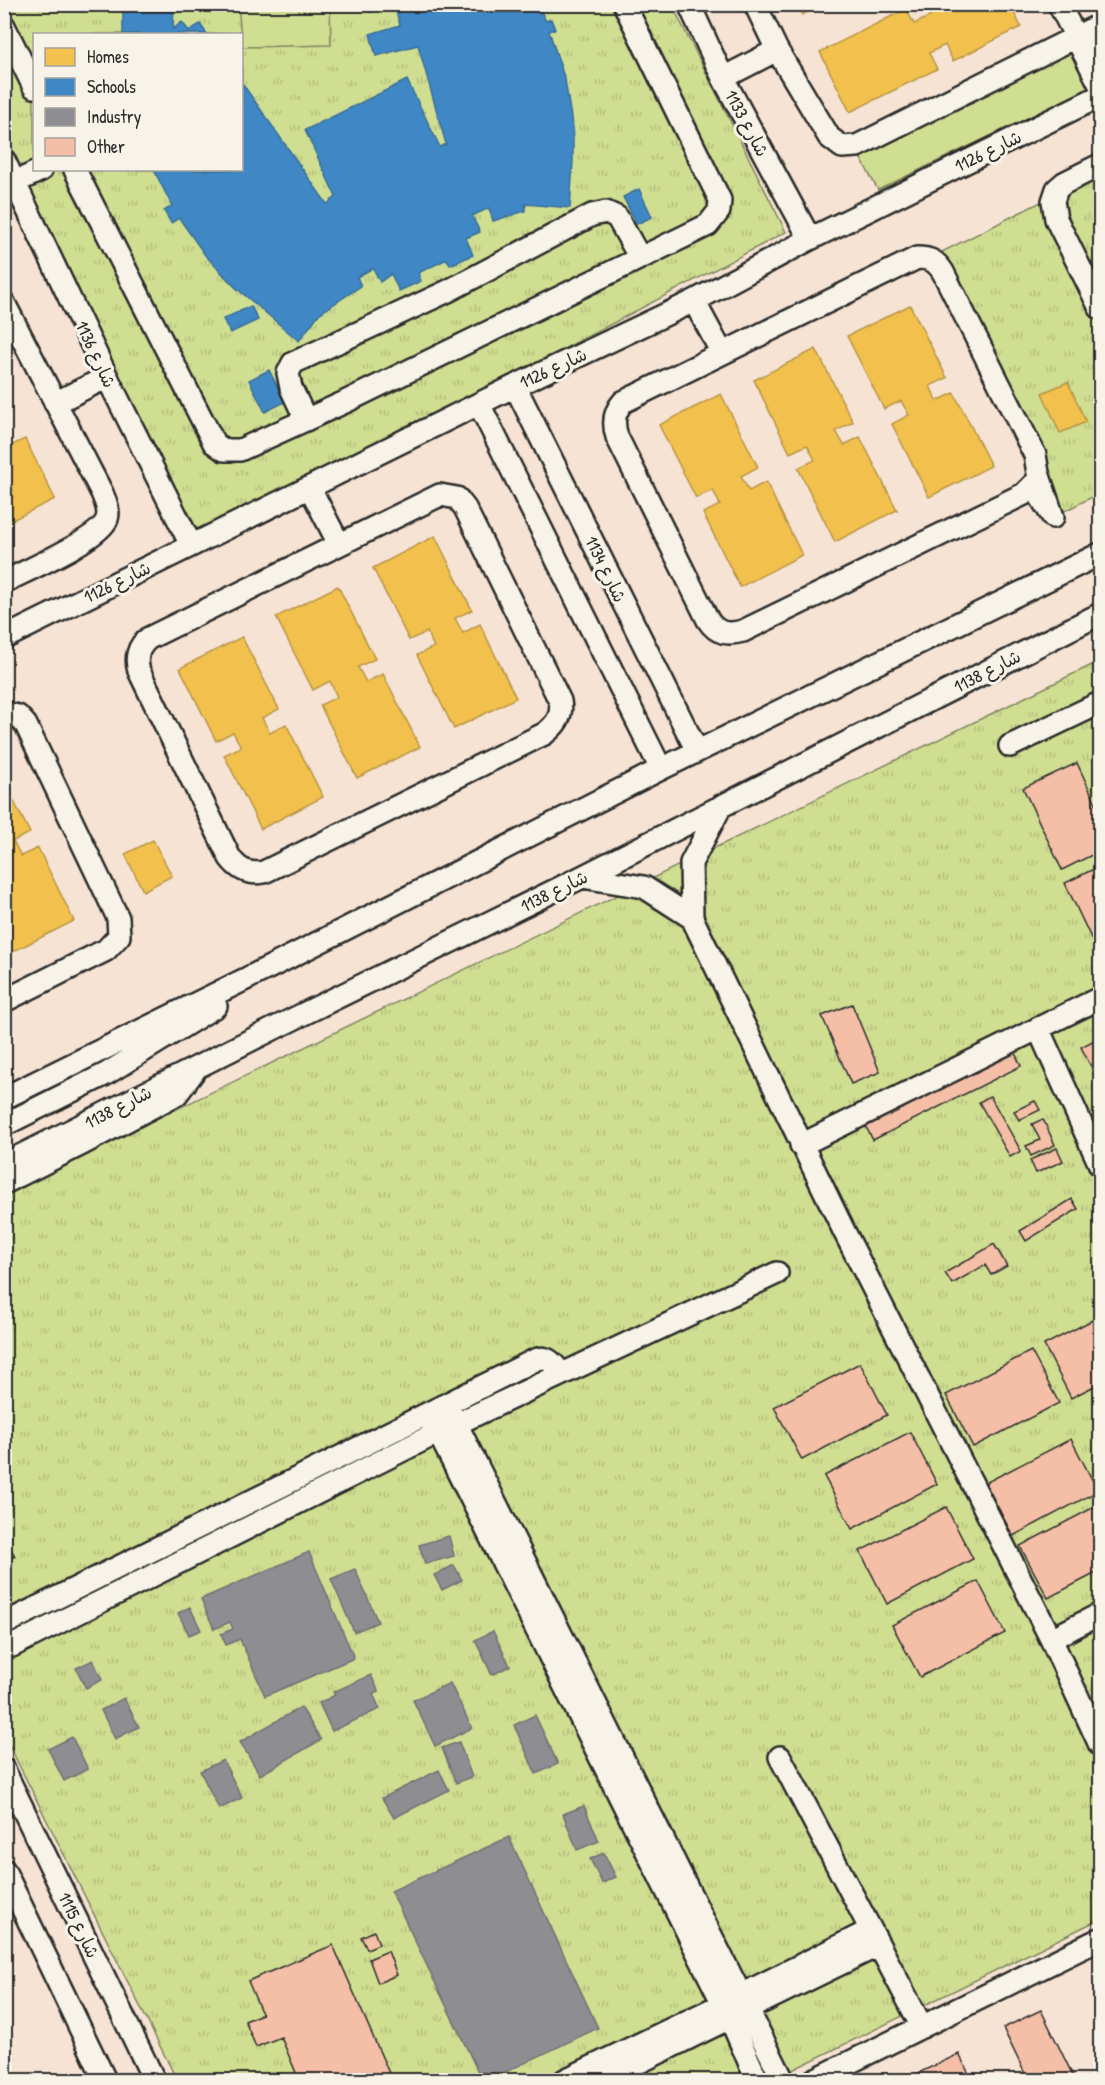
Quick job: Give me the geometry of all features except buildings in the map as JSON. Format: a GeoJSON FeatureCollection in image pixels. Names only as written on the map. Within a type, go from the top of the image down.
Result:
{"type":"FeatureCollection","features":[{"type":"Feature","properties":{"kind":"street"},"geometry":{"type":"LineString","coordinates":[[76,171],[214,444],[224,450],[240,450],[708,225],[719,211],[720,200],[624,4]]}},
{"type":"Feature","properties":{"kind":"street","name":"شارع 1133"},"geometry":{"type":"LineString","coordinates":[[689,4],[723,78],[810,239]]}},
{"type":"Feature","properties":{"kind":"street"},"geometry":{"type":"LineString","coordinates":[[755,4],[777,50],[829,137],[842,147],[857,146],[1101,25]]}},
{"type":"Feature","properties":{"kind":"street"},"geometry":{"type":"LineString","coordinates":[[1059,4],[1101,85]]}},
{"type":"Feature","properties":{"kind":"street"},"geometry":{"type":"LineString","coordinates":[[4,26],[33,85]]}},
{"type":"Feature","properties":{"kind":"street"},"geometry":{"type":"LineString","coordinates":[[723,78],[777,50]]}},
{"type":"Feature","properties":{"kind":"street","name":"شارع 1126"},"geometry":{"type":"LineString","coordinates":[[4,638],[515,386],[694,302],[810,239],[1101,96]]}},
{"type":"Feature","properties":{"kind":"street","name":"شارع 1136"},"geometry":{"type":"LineString","coordinates":[[4,160],[107,377],[191,545]]}},
{"type":"Feature","properties":{"kind":"street"},"geometry":{"type":"LineString","coordinates":[[1101,165],[1064,183],[1057,189],[1053,201],[1056,219],[1101,308]]}},
{"type":"Feature","properties":{"kind":"street"},"geometry":{"type":"LineString","coordinates":[[16,182],[39,171]]}},
{"type":"Feature","properties":{"kind":"street"},"geometry":{"type":"LineString","coordinates":[[306,420],[291,388],[288,373],[293,363],[448,291],[592,215],[606,212],[617,217],[640,258]]}},
{"type":"Feature","properties":{"kind":"street"},"geometry":{"type":"LineString","coordinates":[[917,258],[930,258],[939,265],[943,272],[1035,455],[1038,473],[1053,517],[1033,485],[1024,494],[743,631],[724,633],[717,631],[708,620],[617,437],[614,420],[623,402],[722,354],[910,261],[917,258]]}},
{"type":"Feature","properties":{"kind":"street"},"geometry":{"type":"LineString","coordinates":[[694,302],[722,354]]}},
{"type":"Feature","properties":{"kind":"street"},"geometry":{"type":"LineString","coordinates":[[4,303],[102,493],[108,509],[107,520],[99,531],[4,582]]}},
{"type":"Feature","properties":{"kind":"street"},"geometry":{"type":"LineString","coordinates":[[55,404],[107,377]]}},
{"type":"Feature","properties":{"kind":"street","name":"شارع 1134"},"geometry":{"type":"LineString","coordinates":[[515,386],[697,751]]}},
{"type":"Feature","properties":{"kind":"street"},"geometry":{"type":"LineString","coordinates":[[479,404],[661,769]]}},
{"type":"Feature","properties":{"kind":"street"},"geometry":{"type":"LineString","coordinates":[[310,488],[339,544]]}},
{"type":"Feature","properties":{"kind":"street"},"geometry":{"type":"LineString","coordinates":[[440,495],[457,498],[465,508],[560,701],[560,713],[555,725],[544,734],[264,872],[243,870],[238,868],[230,858],[139,671],[138,654],[145,640],[339,544],[440,495]]}},
{"type":"Feature","properties":{"kind":"street"},"geometry":{"type":"LineString","coordinates":[[4,1098],[270,967],[697,751],[1101,554]]}},
{"type":"Feature","properties":{"kind":"street","name":"شارع 1138"},"geometry":{"type":"LineString","coordinates":[[4,1164],[582,877],[1101,614]]}},
{"type":"Feature","properties":{"kind":"street"},"geometry":{"type":"LineString","coordinates":[[1010,747],[1101,703]]}},
{"type":"Feature","properties":{"kind":"street"},"geometry":{"type":"LineString","coordinates":[[4,713],[18,716],[26,725],[118,918],[120,929],[119,936],[106,951],[4,1000]]}},
{"type":"Feature","properties":{"kind":"street"},"geometry":{"type":"LineString","coordinates":[[721,806],[692,863],[692,918],[801,1145],[1050,1639],[1101,1746]]}},
{"type":"Feature","properties":{"kind":"street"},"geometry":{"type":"LineString","coordinates":[[582,877],[644,886],[692,918]]}},
{"type":"Feature","properties":{"kind":"street"},"geometry":{"type":"LineString","coordinates":[[4,1125],[106,1074],[207,1013],[270,967]]}},
{"type":"Feature","properties":{"kind":"street"},"geometry":{"type":"LineString","coordinates":[[801,1145],[1101,998]]}},
{"type":"Feature","properties":{"kind":"street"},"geometry":{"type":"LineString","coordinates":[[1038,1028],[1101,1165]]}},
{"type":"Feature","properties":{"kind":"street"},"geometry":{"type":"LineString","coordinates":[[4,1183],[177,1094],[196,1067]]}},
{"type":"Feature","properties":{"kind":"street"},"geometry":{"type":"LineString","coordinates":[[4,1646],[12,1646],[443,1418],[539,1358],[549,1360],[562,1374],[777,1273]]}},
{"type":"Feature","properties":{"kind":"street"},"geometry":{"type":"LineString","coordinates":[[4,1624],[443,1418]]}},
{"type":"Feature","properties":{"kind":"street"},"geometry":{"type":"LineString","coordinates":[[443,1418],[736,2007],[783,2080]]}},
{"type":"Feature","properties":{"kind":"street"},"geometry":{"type":"LineString","coordinates":[[1050,1639],[1101,1614]]}},
{"type":"Feature","properties":{"kind":"street"},"geometry":{"type":"LineString","coordinates":[[780,1757],[922,2027]]}},
{"type":"Feature","properties":{"kind":"street","name":"شارع 1115"},"geometry":{"type":"LineString","coordinates":[[4,1770],[154,2080]]}},
{"type":"Feature","properties":{"kind":"street"},"geometry":{"type":"LineString","coordinates":[[4,1870],[105,2080]]}},
{"type":"Feature","properties":{"kind":"street"},"geometry":{"type":"LineString","coordinates":[[603,2080],[736,2007],[875,1937]]}},
{"type":"Feature","properties":{"kind":"street"},"geometry":{"type":"LineString","coordinates":[[814,2080],[1101,1939]]}},
{"type":"Feature","properties":{"kind":"street"},"geometry":{"type":"LineString","coordinates":[[565,2080],[736,2007]]}},
{"type":"Feature","properties":{"kind":"street"},"geometry":{"type":"LineString","coordinates":[[736,2007],[758,2080]]}},
{"type":"Feature","properties":{"kind":"green space"},"geometry":{"type":"Polygon","coordinates":[[[5,5],[672,5],[786,232],[191,545],[5,174],[5,5]]]}},
{"type":"Feature","properties":{"kind":"green space"},"geometry":{"type":"Polygon","coordinates":[[[238,5],[330,5],[331,45],[243,47],[243,33],[241,33],[238,5]]]}},
{"type":"Feature","properties":{"kind":"green space"},"geometry":{"type":"Polygon","coordinates":[[[1100,38],[1100,83],[878,190],[859,155],[1100,38]]]}},
{"type":"Feature","properties":{"kind":"green space"},"geometry":{"type":"Polygon","coordinates":[[[1100,172],[1100,493],[1053,517],[930,258],[1100,172]]]}},
{"type":"Feature","properties":{"kind":"green space"},"geometry":{"type":"Polygon","coordinates":[[[1100,661],[1100,1919],[772,2080],[177,2080],[5,1737],[4,1193],[1100,661]]]}}]}
